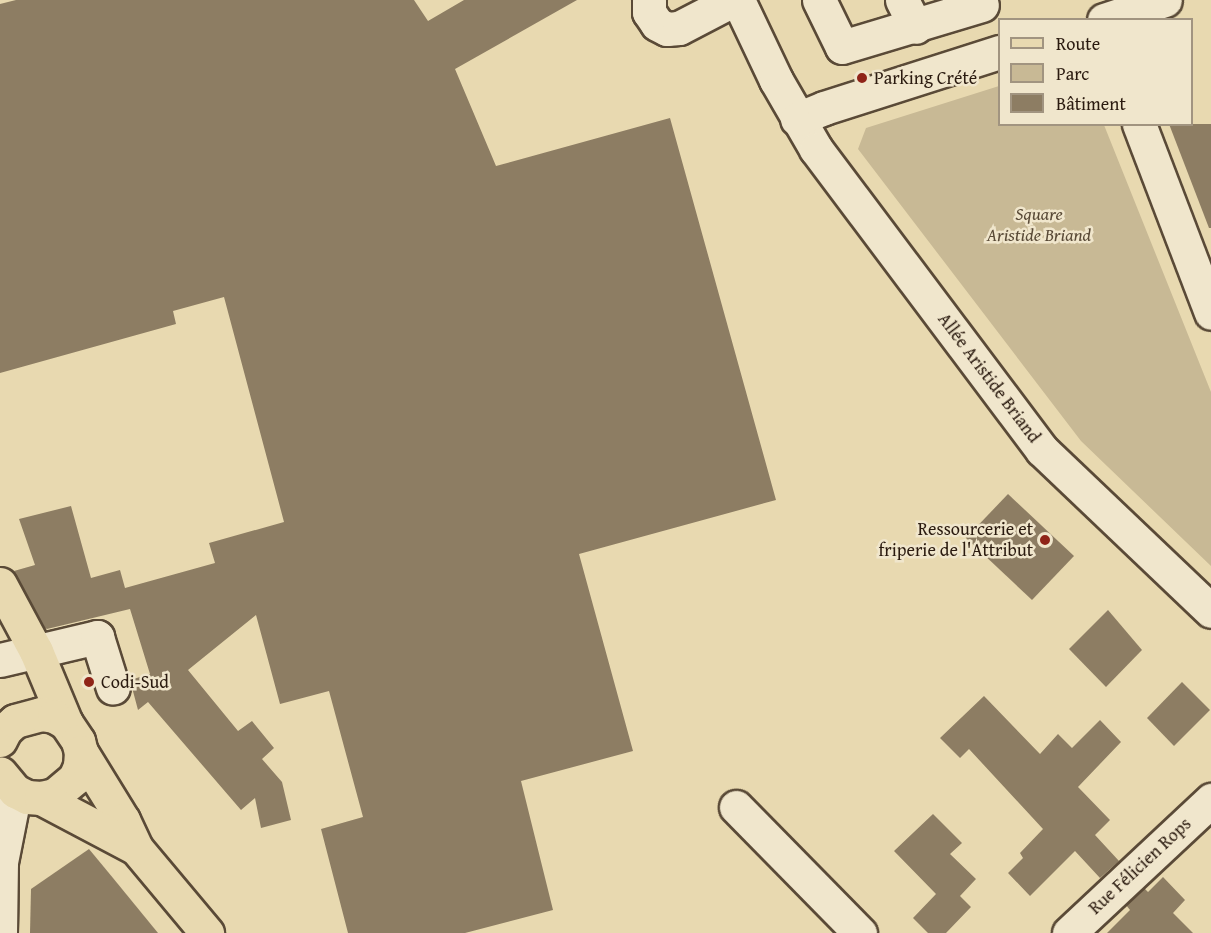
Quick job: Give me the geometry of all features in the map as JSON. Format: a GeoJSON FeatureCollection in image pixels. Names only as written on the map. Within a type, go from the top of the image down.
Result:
{"type":"FeatureCollection","features":[{"type":"Feature","properties":{"kind":"main road"},"geometry":{"type":"LineString","coordinates":[[0,584],[36,651],[66,723]]}},
{"type":"Feature","properties":{"kind":"main road"},"geometry":{"type":"LineString","coordinates":[[2,724],[27,715],[41,714],[54,716],[66,723],[73,731],[81,752],[123,820],[136,848],[207,933]]}},
{"type":"Feature","properties":{"kind":"main road"},"geometry":{"type":"LineString","coordinates":[[19,787],[55,795],[75,778],[80,766],[81,752]]}},
{"type":"Feature","properties":{"kind":"main road"},"geometry":{"type":"LineString","coordinates":[[19,787],[136,848]]}},
{"type":"Feature","properties":{"kind":"street"},"geometry":{"type":"LineString","coordinates":[[649,0],[649,12],[657,24],[666,30],[679,28],[733,0]]}},
{"type":"Feature","properties":{"kind":"street","name":"Allée Aristide Briand"},"geometry":{"type":"LineString","coordinates":[[738,0],[797,119],[816,149],[1042,450],[1211,611]]}},
{"type":"Feature","properties":{"kind":"street"},"geometry":{"type":"LineString","coordinates":[[819,0],[842,47],[909,14],[981,3],[998,43]]}},
{"type":"Feature","properties":{"kind":"street"},"geometry":{"type":"LineString","coordinates":[[1090,0],[1098,18]]}},
{"type":"Feature","properties":{"kind":"street"},"geometry":{"type":"LineString","coordinates":[[1110,18],[1165,0]]}},
{"type":"Feature","properties":{"kind":"street"},"geometry":{"type":"LineString","coordinates":[[797,119],[824,108],[998,52]]}},
{"type":"Feature","properties":{"kind":"street"},"geometry":{"type":"LineString","coordinates":[[1140,126],[1211,313]]}},
{"type":"Feature","properties":{"kind":"street"},"geometry":{"type":"LineString","coordinates":[[0,660],[97,637],[113,688]]}},
{"type":"Feature","properties":{"kind":"street"},"geometry":{"type":"LineString","coordinates":[[0,933],[0,863],[19,787]]}},
{"type":"Feature","properties":{"kind":"street","name":"Rue Félicien Rops"},"geometry":{"type":"LineString","coordinates":[[1070,933],[1211,800]]}},
{"type":"Feature","properties":{"kind":"street"},"geometry":{"type":"LineString","coordinates":[[736,807],[860,933]]}},
{"type":"Feature","properties":{"kind":"green space","name":"Square Aristide Briand"},"geometry":{"type":"Polygon","coordinates":[[[998,86],[998,126],[1104,126],[1211,392],[1211,566],[1081,441],[858,149],[866,128],[998,86]]]}},
{"type":"Feature","properties":{"kind":"building"},"geometry":{"type":"Polygon","coordinates":[[[16,0],[414,0],[428,21],[464,0],[577,0],[455,69],[496,166],[670,118],[776,500],[579,554],[633,751],[521,781],[553,910],[465,933],[348,933],[321,829],[363,817],[329,691],[280,704],[256,615],[188,670],[238,731],[252,721],[274,748],[262,759],[282,782],[291,820],[261,828],[255,798],[241,810],[148,702],[138,710],[130,680],[150,674],[130,609],[45,628],[14,571],[35,565],[19,519],[71,506],[91,578],[120,570],[125,588],[215,563],[209,543],[284,522],[224,297],[173,311],[176,324],[0,373],[0,4],[16,0]]]}},
{"type":"Feature","properties":{"kind":"building"},"geometry":{"type":"Polygon","coordinates":[[[1211,124],[1211,228],[1209,228],[1170,126],[1211,124]]]}},
{"type":"Feature","properties":{"kind":"building"},"geometry":{"type":"Polygon","coordinates":[[[1008,494],[1074,556],[1032,600],[966,538],[1008,494]]]}},
{"type":"Feature","properties":{"kind":"building"},"geometry":{"type":"Polygon","coordinates":[[[1108,610],[1142,650],[1106,687],[1069,649],[1108,610]]]}},
{"type":"Feature","properties":{"kind":"building"},"geometry":{"type":"Polygon","coordinates":[[[1182,682],[1210,710],[1174,746],[1147,718],[1182,682]]]}},
{"type":"Feature","properties":{"kind":"building"},"geometry":{"type":"Polygon","coordinates":[[[984,696],[1040,754],[1058,734],[1072,748],[1100,720],[1121,742],[1078,787],[1110,820],[1095,835],[1119,861],[1100,878],[1075,851],[1030,896],[1008,873],[1023,858],[1020,853],[1043,829],[969,749],[960,758],[940,738],[984,696]]]}},
{"type":"Feature","properties":{"kind":"building"},"geometry":{"type":"Polygon","coordinates":[[[933,814],[962,843],[950,854],[976,879],[960,896],[971,907],[946,933],[928,933],[913,918],[936,894],[894,851],[933,814]]]}},
{"type":"Feature","properties":{"kind":"building"},"geometry":{"type":"Polygon","coordinates":[[[89,849],[158,933],[30,933],[31,889],[89,849]]]}},
{"type":"Feature","properties":{"kind":"building"},"geometry":{"type":"Polygon","coordinates":[[[1163,877],[1185,900],[1173,913],[1193,933],[1107,933],[1130,910],[1126,905],[1144,888],[1148,892],[1163,877]]]}},
{"type":"Feature","properties":{"kind":"place","name":"Parking Crété"},"geometry":{"type":"Point","coordinates":[862,78]}},
{"type":"Feature","properties":{"kind":"place","name":"Ressourcerie et friperie de l'Attribut"},"geometry":{"type":"Point","coordinates":[1045,540]}},
{"type":"Feature","properties":{"kind":"place","name":"Codi-Sud"},"geometry":{"type":"Point","coordinates":[89,682]}}]}
